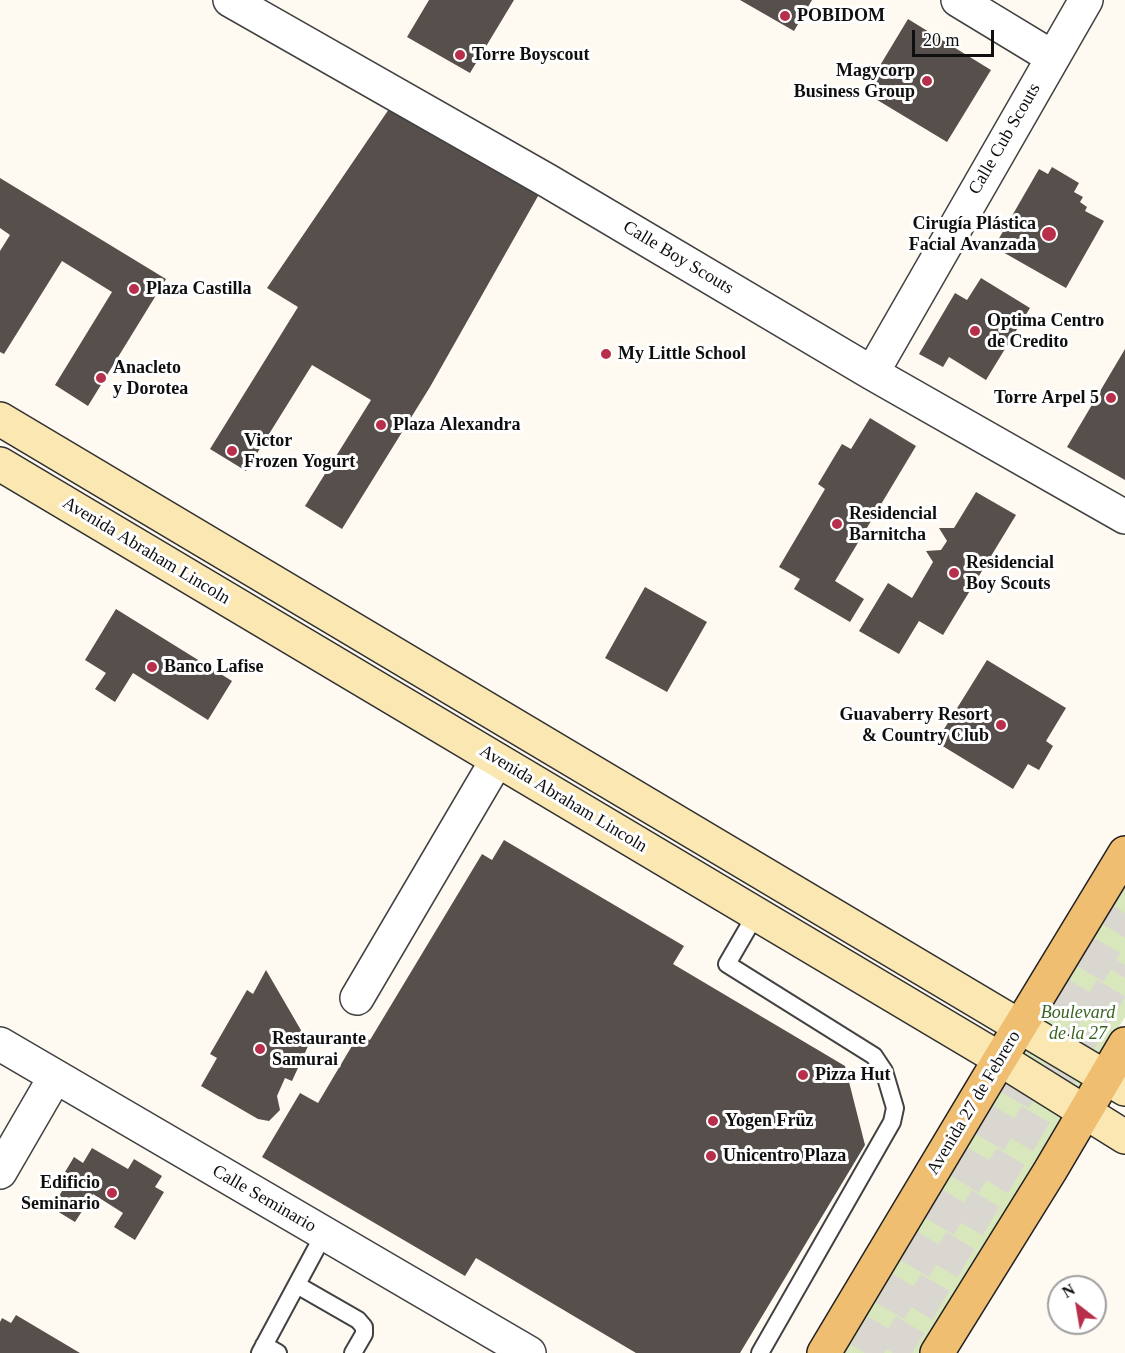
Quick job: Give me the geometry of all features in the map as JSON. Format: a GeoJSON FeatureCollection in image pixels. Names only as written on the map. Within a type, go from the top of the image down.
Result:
{"type":"FeatureCollection","features":[{"type":"Feature","properties":{"kind":"main road","name":"Avenida Abraham Lincoln"},"geometry":{"type":"LineString","coordinates":[[0,419],[1115,1083]]}},
{"type":"Feature","properties":{"kind":"main road","name":"Avenida Abraham Lincoln"},"geometry":{"type":"LineString","coordinates":[[0,464],[1000,1059],[1125,1137]]}},
{"type":"Feature","properties":{"kind":"main road","name":"Avenida 27 de Febrero"},"geometry":{"type":"LineString","coordinates":[[825,1353],[1125,853]]}},
{"type":"Feature","properties":{"kind":"main road"},"geometry":{"type":"LineString","coordinates":[[937,1353],[1085,1111],[1115,1083],[1125,1044]]}},
{"type":"Feature","properties":{"kind":"street","name":"Calle Boy Scouts"},"geometry":{"type":"LineString","coordinates":[[230,0],[548,181],[872,373],[1125,517]]}},
{"type":"Feature","properties":{"kind":"street"},"geometry":{"type":"LineString","coordinates":[[958,0],[1052,57]]}},
{"type":"Feature","properties":{"kind":"street","name":"Calle Cub Scouts"},"geometry":{"type":"LineString","coordinates":[[872,373],[1086,0]]}},
{"type":"Feature","properties":{"kind":"street"},"geometry":{"type":"LineString","coordinates":[[357,998],[497,760]]}},
{"type":"Feature","properties":{"kind":"street","name":"Calle Seminario"},"geometry":{"type":"LineString","coordinates":[[0,1044],[529,1353]]}},
{"type":"Feature","properties":{"kind":"street"},"geometry":{"type":"LineString","coordinates":[[0,1172],[56,1077]]}},
{"type":"Feature","properties":{"kind":"lane"},"geometry":{"type":"LineString","coordinates":[[756,914],[727,964],[874,1056],[884,1071],[895,1108],[892,1122],[760,1353]]}},
{"type":"Feature","properties":{"kind":"lane"},"geometry":{"type":"LineString","coordinates":[[267,1350],[324,1234]]}},
{"type":"Feature","properties":{"kind":"lane"},"geometry":{"type":"LineString","coordinates":[[297,1285],[358,1320],[364,1326],[364,1334],[353,1353]]}},
{"type":"Feature","properties":{"kind":"green space","name":"Boulevard de la 27"},"geometry":{"type":"Polygon","coordinates":[[[1125,870],[1125,1017],[923,1353],[838,1353],[1125,870]]]}},
{"type":"Feature","properties":{"kind":"building","name":"Torre Boyscout"},"geometry":{"type":"Polygon","coordinates":[[[429,0],[514,0],[470,73],[407,37],[429,0]]]}},
{"type":"Feature","properties":{"kind":"building","name":"POBIDOM"},"geometry":{"type":"Polygon","coordinates":[[[740,0],[812,0],[794,31],[740,0]]]}},
{"type":"Feature","properties":{"kind":"building","name":"Magycorp Business Group"},"geometry":{"type":"Polygon","coordinates":[[[908,19],[991,70],[947,142],[864,92],[908,19]]]}},
{"type":"Feature","properties":{"kind":"building"},"geometry":{"type":"Polygon","coordinates":[[[389,109],[542,189],[430,387],[342,529],[305,506],[371,400],[312,365],[246,471],[210,449],[298,307],[267,288],[389,109]]]}},
{"type":"Feature","properties":{"kind":"building","name":"Cirugía Plástica Facial Avanzada"},"geometry":{"type":"Polygon","coordinates":[[[1052,167],[1079,183],[1074,192],[1083,197],[1080,202],[1087,207],[1085,211],[1104,221],[1066,288],[994,247],[1039,169],[1048,174],[1052,167]]]}},
{"type":"Feature","properties":{"kind":"building","name":"Plaza Castilla"},"geometry":{"type":"Polygon","coordinates":[[[0,178],[166,279],[88,406],[55,385],[112,292],[62,261],[4,354],[0,352],[0,251],[10,235],[0,228],[0,178]]]}},
{"type":"Feature","properties":{"kind":"building","name":"Optima Centro de Credito"},"geometry":{"type":"Polygon","coordinates":[[[981,278],[1030,308],[986,380],[949,357],[943,367],[919,354],[955,293],[967,300],[981,278]]]}},
{"type":"Feature","properties":{"kind":"building","name":"Torre Arpel 5"},"geometry":{"type":"Polygon","coordinates":[[[1125,349],[1125,480],[1067,447],[1125,349]]]}},
{"type":"Feature","properties":{"kind":"building","name":"Residencial Barnitcha"},"geometry":{"type":"Polygon","coordinates":[[[870,418],[916,446],[835,581],[864,599],[850,622],[794,589],[800,579],[779,567],[825,489],[818,484],[842,444],[851,449],[870,418]]]}},
{"type":"Feature","properties":{"kind":"building","name":"Residencial Boy Scouts"},"geometry":{"type":"Polygon","coordinates":[[[976,492],[1016,515],[943,635],[919,621],[899,654],[859,631],[888,583],[912,598],[933,562],[926,551],[941,550],[947,541],[939,528],[954,528],[976,492]]]}},
{"type":"Feature","properties":{"kind":"building"},"geometry":{"type":"Polygon","coordinates":[[[645,587],[707,622],[667,692],[605,658],[645,587]]]}},
{"type":"Feature","properties":{"kind":"building","name":"Banco Lafise"},"geometry":{"type":"Polygon","coordinates":[[[116,609],[232,681],[208,720],[133,673],[115,702],[95,689],[106,673],[85,660],[116,609]]]}},
{"type":"Feature","properties":{"kind":"building","name":"Guavaberry Resort & Country Club"},"geometry":{"type":"Polygon","coordinates":[[[987,660],[1066,708],[1046,741],[1053,746],[1039,770],[1028,764],[1013,789],[936,742],[987,660]]]}},
{"type":"Feature","properties":{"kind":"building"},"geometry":{"type":"Polygon","coordinates":[[[504,840],[684,946],[673,964],[845,1066],[865,1145],[740,1353],[636,1353],[476,1258],[465,1276],[262,1157],[300,1093],[318,1103],[359,1034],[370,1040],[482,854],[492,860],[504,840]]]}},
{"type":"Feature","properties":{"kind":"building","name":"Restaurante Samurai"},"geometry":{"type":"Polygon","coordinates":[[[266,970],[309,1044],[292,1081],[285,1078],[277,1096],[280,1110],[269,1121],[258,1119],[201,1086],[217,1058],[210,1054],[247,990],[253,994],[266,970]]]}},
{"type":"Feature","properties":{"kind":"building","name":"Edificio Seminario"},"geometry":{"type":"Polygon","coordinates":[[[92,1148],[128,1169],[134,1159],[162,1176],[155,1187],[164,1192],[135,1240],[114,1227],[123,1213],[93,1194],[75,1222],[52,1208],[71,1176],[65,1172],[74,1157],[83,1163],[92,1148]]]}},
{"type":"Feature","properties":{"kind":"building"},"geometry":{"type":"Polygon","coordinates":[[[16,1315],[80,1353],[0,1353],[0,1322],[2,1318],[11,1323],[16,1315]]]}},
{"type":"Feature","properties":{"kind":"tunnel"},"geometry":{"type":"LineString","coordinates":[[865,1353],[1125,913]]}},
{"type":"Feature","properties":{"kind":"tunnel"},"geometry":{"type":"LineString","coordinates":[[893,1353],[1125,965]]}},
{"type":"Feature","properties":{"kind":"place","name":"POBIDOM"},"geometry":{"type":"Point","coordinates":[785,16]}},
{"type":"Feature","properties":{"kind":"place","name":"Torre Boyscout"},"geometry":{"type":"Point","coordinates":[460,55]}},
{"type":"Feature","properties":{"kind":"place","name":"Magycorp Business Group"},"geometry":{"type":"Point","coordinates":[927,81]}},
{"type":"Feature","properties":{"kind":"place","name":"Cirugía Plástica Facial Avanzada"},"geometry":{"type":"Point","coordinates":[1049,234]}},
{"type":"Feature","properties":{"kind":"place","name":"Plaza Castilla"},"geometry":{"type":"Point","coordinates":[134,289]}},
{"type":"Feature","properties":{"kind":"place","name":"Optima Centro de Credito"},"geometry":{"type":"Point","coordinates":[975,331]}},
{"type":"Feature","properties":{"kind":"place","name":"My Little School"},"geometry":{"type":"Point","coordinates":[606,354]}},
{"type":"Feature","properties":{"kind":"place","name":"Anacleto y Dorotea"},"geometry":{"type":"Point","coordinates":[101,378]}},
{"type":"Feature","properties":{"kind":"place","name":"Torre Arpel 5"},"geometry":{"type":"Point","coordinates":[1111,398]}},
{"type":"Feature","properties":{"kind":"place","name":"Plaza Alexandra"},"geometry":{"type":"Point","coordinates":[381,425]}},
{"type":"Feature","properties":{"kind":"place","name":"Victor Frozen Yogurt"},"geometry":{"type":"Point","coordinates":[232,451]}},
{"type":"Feature","properties":{"kind":"place","name":"Residencial Barnitcha"},"geometry":{"type":"Point","coordinates":[837,524]}},
{"type":"Feature","properties":{"kind":"place","name":"Residencial Boy Scouts"},"geometry":{"type":"Point","coordinates":[954,573]}},
{"type":"Feature","properties":{"kind":"place","name":"Banco Lafise"},"geometry":{"type":"Point","coordinates":[152,667]}},
{"type":"Feature","properties":{"kind":"place","name":"Guavaberry Resort & Country Club"},"geometry":{"type":"Point","coordinates":[1001,725]}},
{"type":"Feature","properties":{"kind":"place","name":"Restaurante Samurai"},"geometry":{"type":"Point","coordinates":[260,1049]}},
{"type":"Feature","properties":{"kind":"place","name":"Pizza Hut"},"geometry":{"type":"Point","coordinates":[803,1075]}},
{"type":"Feature","properties":{"kind":"place","name":"Yogen Früz"},"geometry":{"type":"Point","coordinates":[713,1121]}},
{"type":"Feature","properties":{"kind":"place","name":"Unicentro Plaza"},"geometry":{"type":"Point","coordinates":[711,1156]}},
{"type":"Feature","properties":{"kind":"place","name":"Edificio Seminario"},"geometry":{"type":"Point","coordinates":[112,1193]}}]}
